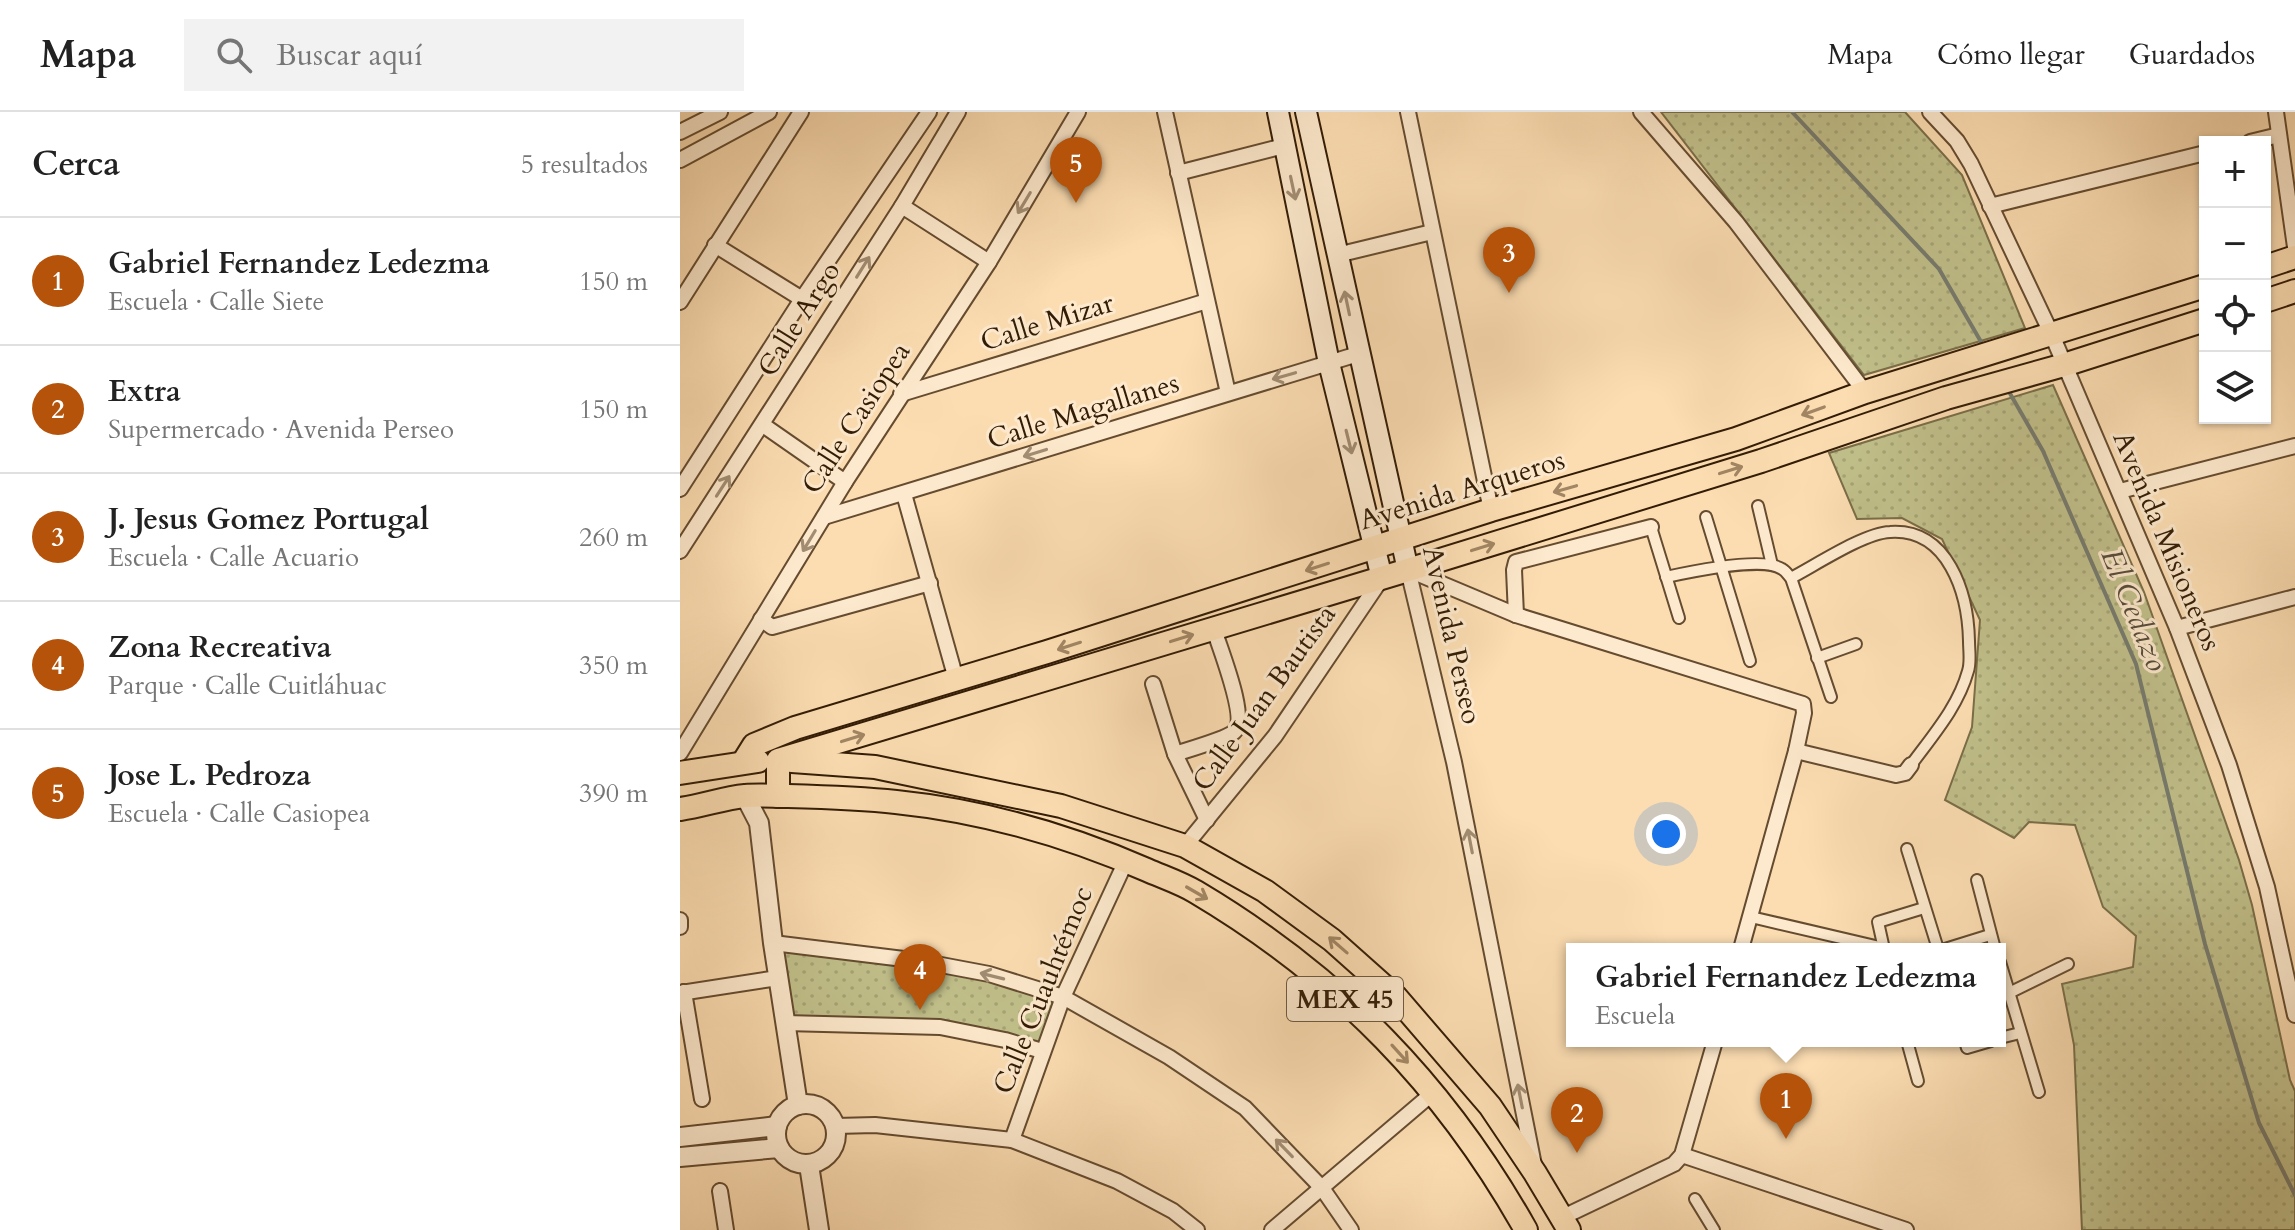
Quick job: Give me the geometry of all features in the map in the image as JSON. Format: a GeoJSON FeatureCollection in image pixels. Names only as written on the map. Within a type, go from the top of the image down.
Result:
{"type":"FeatureCollection","features":[{"type":"Feature","properties":{"kind":"main road","name":"Avenida Perseo"},"geometry":{"type":"LineString","coordinates":[[1278,112],[1329,363],[1382,578]]}},
{"type":"Feature","properties":{"kind":"main road","name":"Avenida Perseo"},"geometry":{"type":"LineString","coordinates":[[1306,112],[1408,570]]}},
{"type":"Feature","properties":{"kind":"main road"},"geometry":{"type":"LineString","coordinates":[[2271,265],[2295,257]]}},
{"type":"Feature","properties":{"kind":"main road","name":"Avenida Arqueros"},"geometry":{"type":"LineString","coordinates":[[744,761],[754,745],[767,738],[1401,541],[1491,510],[1736,439],[1865,392],[2199,288]]}},
{"type":"Feature","properties":{"kind":"main road"},"geometry":{"type":"LineString","coordinates":[[2271,299],[2295,291]]}},
{"type":"Feature","properties":{"kind":"main road"},"geometry":{"type":"LineString","coordinates":[[778,796],[778,760],[1408,570],[1761,461],[1946,398],[2199,322]]}},
{"type":"Feature","properties":{"kind":"main road","name":"MEX 45"},"geometry":{"type":"LineString","coordinates":[[680,773],[744,761],[778,760],[875,767],[1045,802],[1185,846],[1265,891],[1332,940],[1396,997],[1490,1106],[1566,1224]]}},
{"type":"Feature","properties":{"kind":"main road"},"geometry":{"type":"LineString","coordinates":[[744,761],[745,796]]}},
{"type":"Feature","properties":{"kind":"main road","name":"MEX 45"},"geometry":{"type":"LineString","coordinates":[[680,809],[745,796],[854,797],[950,808],[1046,832],[1194,890],[1260,934],[1350,1003],[1434,1092],[1509,1200],[1526,1230]]}},
{"type":"Feature","properties":{"kind":"street"},"geometry":{"type":"LineString","coordinates":[[680,132],[720,112]]}},
{"type":"Feature","properties":{"kind":"street"},"geometry":{"type":"LineString","coordinates":[[680,160],[769,112]]}},
{"type":"Feature","properties":{"kind":"street"},"geometry":{"type":"LineString","coordinates":[[680,302],[801,112]]}},
{"type":"Feature","properties":{"kind":"street","name":"Calle Argo"},"geometry":{"type":"LineString","coordinates":[[680,489],[802,299],[929,112]]}},
{"type":"Feature","properties":{"kind":"street","name":"Calle Argo"},"geometry":{"type":"LineString","coordinates":[[680,551],[902,206],[958,112]]}},
{"type":"Feature","properties":{"kind":"street","name":"Calle Casiopea"},"geometry":{"type":"LineString","coordinates":[[680,753],[845,482],[989,262],[1078,112]]}},
{"type":"Feature","properties":{"kind":"street"},"geometry":{"type":"LineString","coordinates":[[1165,112],[1228,393]]}},
{"type":"Feature","properties":{"kind":"street"},"geometry":{"type":"LineString","coordinates":[[1408,112],[1491,510]]}},
{"type":"Feature","properties":{"kind":"street"},"geometry":{"type":"LineString","coordinates":[[1641,112],[1736,222],[1865,392]]}},
{"type":"Feature","properties":{"kind":"street","name":"Avenida Misioneros"},"geometry":{"type":"LineString","coordinates":[[1930,112],[1957,141],[1971,164],[2055,367],[2120,491],[2177,628],[2229,765],[2267,887],[2295,1015]]}},
{"type":"Feature","properties":{"kind":"street"},"geometry":{"type":"LineString","coordinates":[[2276,112],[2295,247]]}},
{"type":"Feature","properties":{"kind":"street"},"geometry":{"type":"LineString","coordinates":[[2271,137],[2279,135]]}},
{"type":"Feature","properties":{"kind":"street"},"geometry":{"type":"LineString","coordinates":[[1178,173],[1284,146]]}},
{"type":"Feature","properties":{"kind":"street"},"geometry":{"type":"LineString","coordinates":[[1990,206],[2199,154]]}},
{"type":"Feature","properties":{"kind":"street"},"geometry":{"type":"LineString","coordinates":[[902,206],[989,262]]}},
{"type":"Feature","properties":{"kind":"street"},"geometry":{"type":"LineString","coordinates":[[1337,255],[1432,232]]}},
{"type":"Feature","properties":{"kind":"street"},"geometry":{"type":"LineString","coordinates":[[715,245],[802,299]]}},
{"type":"Feature","properties":{"kind":"street","name":"Calle Mizar"},"geometry":{"type":"LineString","coordinates":[[901,394],[1207,301]]}},
{"type":"Feature","properties":{"kind":"street","name":"Calle Magallanes"},"geometry":{"type":"LineString","coordinates":[[824,517],[1358,354]]}},
{"type":"Feature","properties":{"kind":"street"},"geometry":{"type":"LineString","coordinates":[[763,425],[845,482]]}},
{"type":"Feature","properties":{"kind":"street"},"geometry":{"type":"LineString","coordinates":[[2120,491],[2295,446]]}},
{"type":"Feature","properties":{"kind":"street"},"geometry":{"type":"LineString","coordinates":[[904,494],[956,679]]}},
{"type":"Feature","properties":{"kind":"street"},"geometry":{"type":"LineString","coordinates":[[1758,506],[1772,565]]}},
{"type":"Feature","properties":{"kind":"street"},"geometry":{"type":"LineString","coordinates":[[1706,517],[1750,661]]}},
{"type":"Feature","properties":{"kind":"street"},"geometry":{"type":"LineString","coordinates":[[1516,615],[1516,562],[1651,527],[1679,618]]}},
{"type":"Feature","properties":{"kind":"street"},"geometry":{"type":"LineString","coordinates":[[1791,578],[1865,537],[1912,531],[1941,551],[1963,591],[1968,619],[1970,668],[1957,701],[1905,773],[1896,775],[1796,751]]}},
{"type":"Feature","properties":{"kind":"street"},"geometry":{"type":"LineString","coordinates":[[1666,577],[1721,566],[1772,565],[1781,568],[1791,578],[1831,697]]}},
{"type":"Feature","properties":{"kind":"street"},"geometry":{"type":"LineString","coordinates":[[1408,570],[1516,615],[1803,704],[1796,751],[1743,943]]}},
{"type":"Feature","properties":{"kind":"street","name":"Avenida Perseo"},"geometry":{"type":"LineString","coordinates":[[1408,570],[1454,762],[1535,1173]]}},
{"type":"Feature","properties":{"kind":"street","name":"Calle Juan Bautista"},"geometry":{"type":"LineString","coordinates":[[1185,846],[1275,736],[1382,578]]}},
{"type":"Feature","properties":{"kind":"street"},"geometry":{"type":"LineString","coordinates":[[761,619],[772,627],[930,583]]}},
{"type":"Feature","properties":{"kind":"street"},"geometry":{"type":"LineString","coordinates":[[2177,628],[2295,597]]}},
{"type":"Feature","properties":{"kind":"street"},"geometry":{"type":"LineString","coordinates":[[1175,754],[1234,732],[1240,722],[1214,629]]}},
{"type":"Feature","properties":{"kind":"street"},"geometry":{"type":"LineString","coordinates":[[1817,658],[1856,644]]}},
{"type":"Feature","properties":{"kind":"street"},"geometry":{"type":"LineString","coordinates":[[1153,684],[1175,754],[1207,820]]}},
{"type":"Feature","properties":{"kind":"street"},"geometry":{"type":"LineString","coordinates":[[745,796],[759,823],[773,943],[798,1105]]}},
{"type":"Feature","properties":{"kind":"street"},"geometry":{"type":"LineString","coordinates":[[759,823],[778,796]]}},
{"type":"Feature","properties":{"kind":"street"},"geometry":{"type":"LineString","coordinates":[[1907,849],[1936,943]]}},
{"type":"Feature","properties":{"kind":"street","name":"Calle Cuauhtémoc"},"geometry":{"type":"LineString","coordinates":[[1012,1140],[1063,997],[1126,861]]}},
{"type":"Feature","properties":{"kind":"street"},"geometry":{"type":"LineString","coordinates":[[1977,880],[1993,943]]}},
{"type":"Feature","properties":{"kind":"street"},"geometry":{"type":"LineString","coordinates":[[1883,943],[1878,922],[1924,908]]}},
{"type":"Feature","properties":{"kind":"street"},"geometry":{"type":"LineString","coordinates":[[1751,917],[1863,943]]}},
{"type":"Feature","properties":{"kind":"street"},"geometry":{"type":"LineString","coordinates":[[680,920],[680,927]]}},
{"type":"Feature","properties":{"kind":"street"},"geometry":{"type":"LineString","coordinates":[[1964,943],[1990,935]]}},
{"type":"Feature","properties":{"kind":"street"},"geometry":{"type":"LineString","coordinates":[[773,943],[975,971],[1063,997],[1169,1057],[1245,1108],[1322,1188],[1351,1230]]}},
{"type":"Feature","properties":{"kind":"street"},"geometry":{"type":"LineString","coordinates":[[2011,992],[2068,964]]}},
{"type":"Feature","properties":{"kind":"street"},"geometry":{"type":"LineString","coordinates":[[702,1099],[682,992],[778,978]]}},
{"type":"Feature","properties":{"kind":"street"},"geometry":{"type":"LineString","coordinates":[[2006,978],[2039,1092]]}},
{"type":"Feature","properties":{"kind":"street"},"geometry":{"type":"LineString","coordinates":[[785,1023],[940,1027],[1042,1051]]}},
{"type":"Feature","properties":{"kind":"street"},"geometry":{"type":"LineString","coordinates":[[2006,1036],[2020,1033]]}},
{"type":"Feature","properties":{"kind":"street"},"geometry":{"type":"LineString","coordinates":[[1566,1224],[1674,1164],[1682,1155],[1713,1047]]}},
{"type":"Feature","properties":{"kind":"street"},"geometry":{"type":"LineString","coordinates":[[1909,1047],[1918,1081]]}},
{"type":"Feature","properties":{"kind":"street"},"geometry":{"type":"LineString","coordinates":[[1272,1230],[1434,1092]]}},
{"type":"Feature","properties":{"kind":"street"},"geometry":{"type":"LineString","coordinates":[[798,1105],[818,1106],[827,1111],[836,1126],[835,1146],[828,1156],[809,1165],[788,1159],[779,1148],[776,1137],[782,1116],[798,1105]]}},
{"type":"Feature","properties":{"kind":"street"},"geometry":{"type":"LineString","coordinates":[[836,1126],[875,1125],[1012,1140],[1117,1181],[1173,1211],[1197,1230]]}},
{"type":"Feature","properties":{"kind":"street"},"geometry":{"type":"LineString","coordinates":[[680,1137],[777,1126]]}},
{"type":"Feature","properties":{"kind":"street"},"geometry":{"type":"LineString","coordinates":[[680,1157],[779,1148]]}},
{"type":"Feature","properties":{"kind":"street"},"geometry":{"type":"LineString","coordinates":[[1682,1155],[1906,1230]]}},
{"type":"Feature","properties":{"kind":"street"},"geometry":{"type":"LineString","coordinates":[[809,1165],[822,1229]]}},
{"type":"Feature","properties":{"kind":"street"},"geometry":{"type":"LineString","coordinates":[[720,1191],[726,1230]]}},
{"type":"Feature","properties":{"kind":"street"},"geometry":{"type":"LineString","coordinates":[[1695,1199],[1714,1230]]}},
{"type":"Feature","properties":{"kind":"shaded area"},"geometry":{"type":"Polygon","coordinates":[[[1661,112],[1905,112],[1962,175],[2025,328],[1864,375],[1661,112]]]}},
{"type":"Feature","properties":{"kind":"shaded area"},"geometry":{"type":"Polygon","coordinates":[[[2053,385],[2144,592],[2252,905],[2295,1091],[2295,1230],[2082,1230],[2074,1045],[2062,984],[2133,967],[2136,936],[2103,907],[2075,825],[2029,822],[2014,838],[1945,800],[1972,727],[1980,620],[1942,539],[1902,518],[1857,519],[1829,453],[2053,385]]]}},
{"type":"Feature","properties":{"kind":"shaded area"},"geometry":{"type":"Polygon","coordinates":[[[773,943],[920,961],[1063,997],[1042,1051],[940,1027],[785,1023],[773,943]]]}},
{"type":"Feature","properties":{"kind":"waterway","name":"El Cedazo"},"geometry":{"type":"LineString","coordinates":[[1792,112],[1939,269],[1984,347]]}},
{"type":"Feature","properties":{"kind":"waterway","name":"El Cedazo"},"geometry":{"type":"LineString","coordinates":[[2008,390],[2043,451],[2136,664],[2205,944],[2259,1123],[2295,1195]]}},
{"type":"Feature","properties":{"kind":"place","name":"Jose L. Pedroza"},"geometry":{"type":"Point","coordinates":[1076,203]}},
{"type":"Feature","properties":{"kind":"place","name":"J. Jesus Gomez Portugal"},"geometry":{"type":"Point","coordinates":[1509,293]}},
{"type":"Feature","properties":{"kind":"place","name":"Zona Recreativa"},"geometry":{"type":"Point","coordinates":[920,1010]}},
{"type":"Feature","properties":{"kind":"place","name":"Gabriel Fernandez Ledezma"},"geometry":{"type":"Point","coordinates":[1786,1139]}},
{"type":"Feature","properties":{"kind":"place","name":"Extra"},"geometry":{"type":"Point","coordinates":[1577,1153]}}]}
